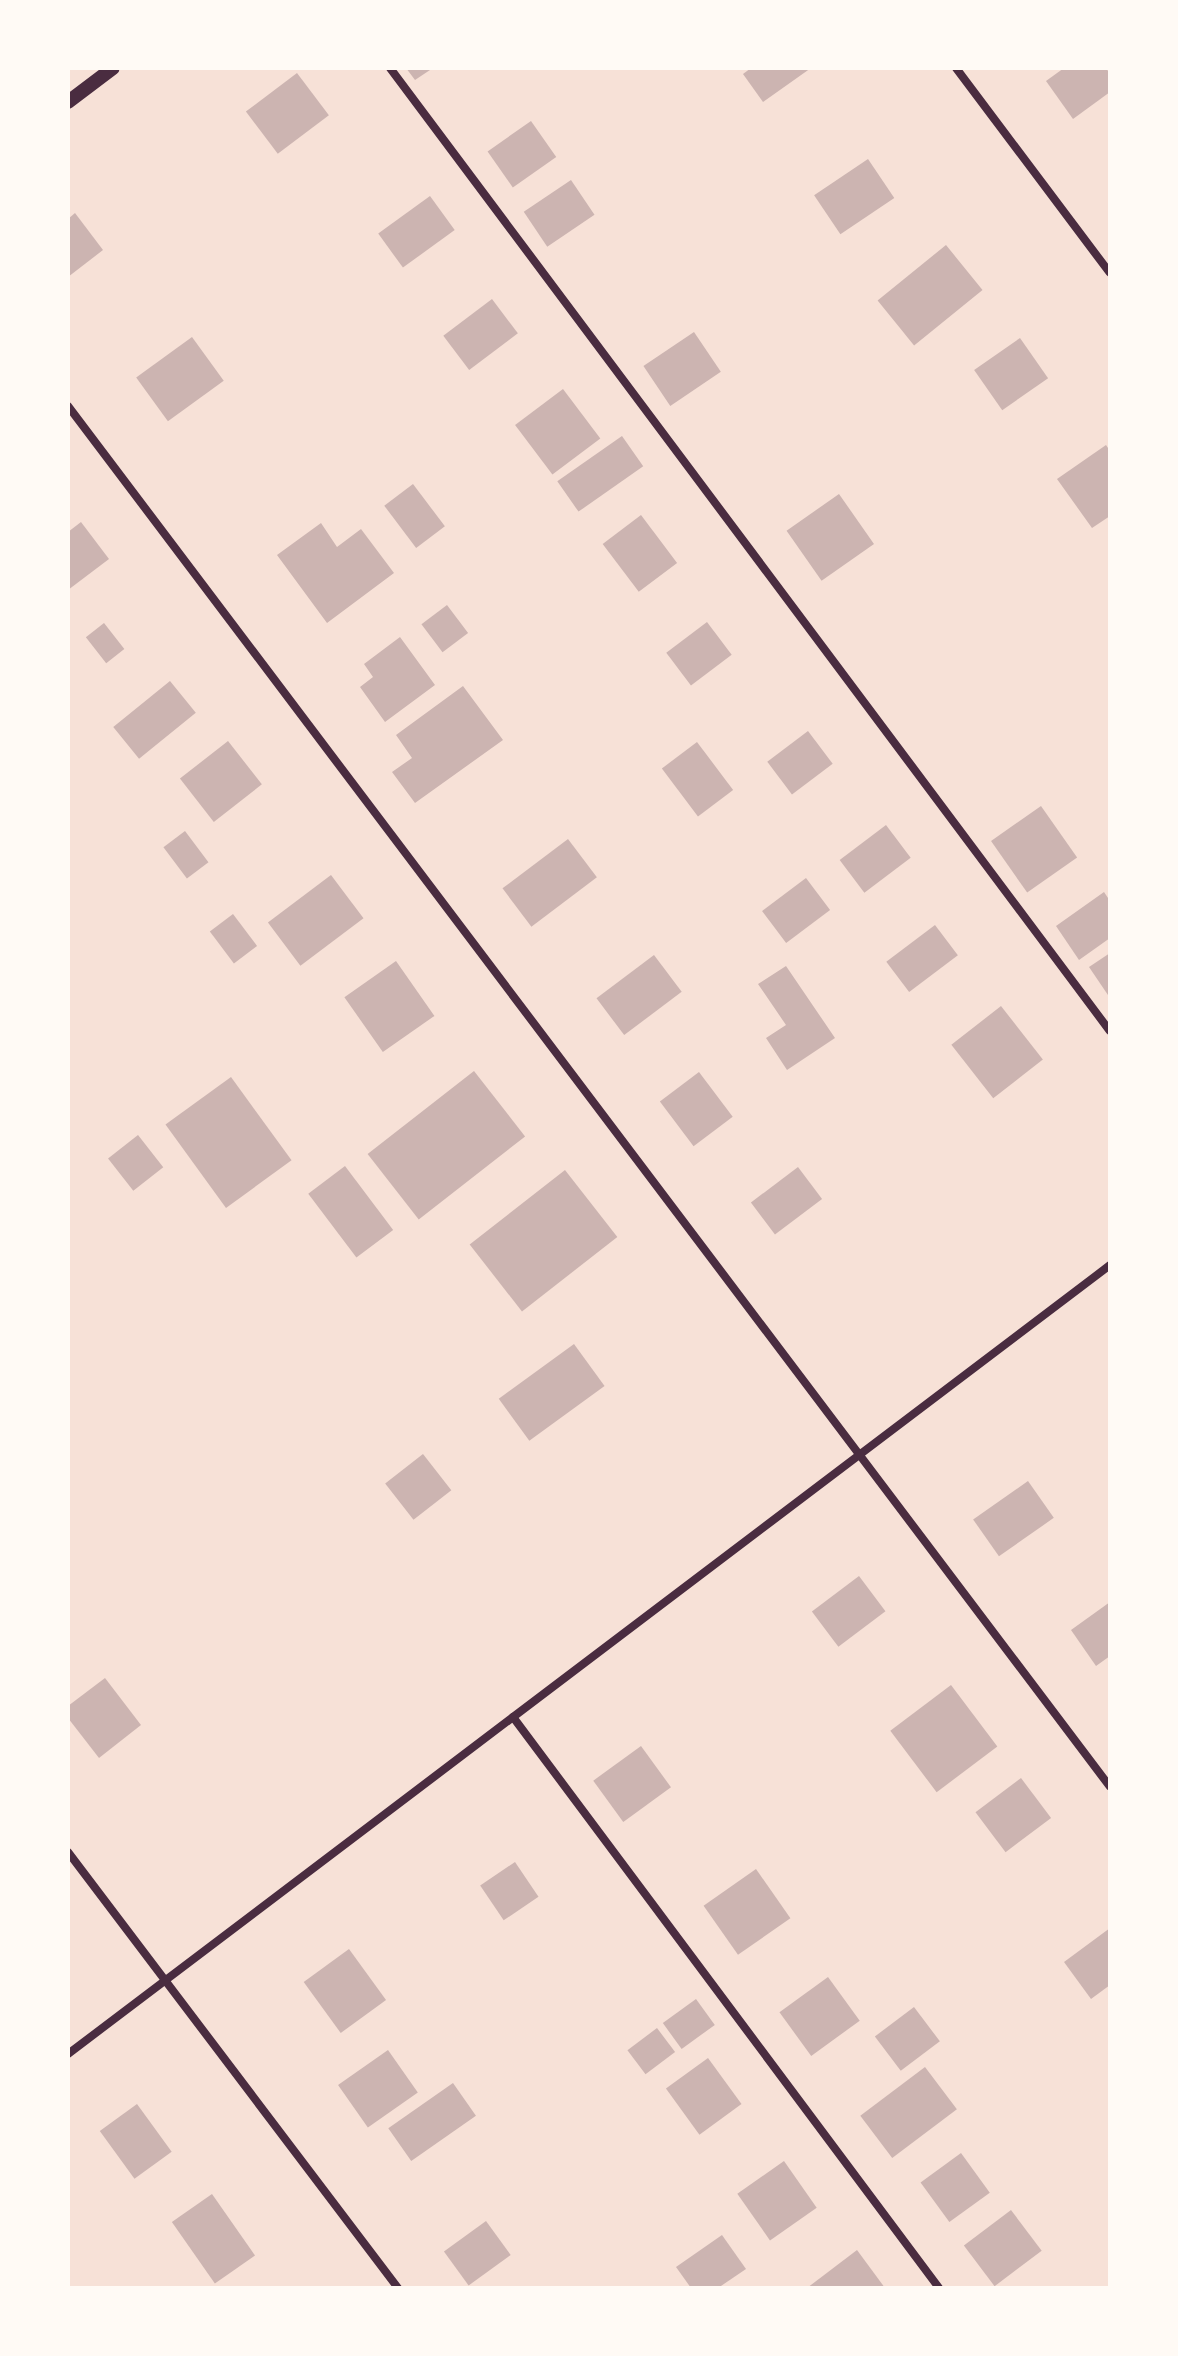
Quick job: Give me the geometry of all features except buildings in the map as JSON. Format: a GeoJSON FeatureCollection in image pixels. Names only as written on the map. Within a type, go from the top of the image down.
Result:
{"type":"FeatureCollection","features":[{"type":"Feature","properties":{"kind":"street"},"geometry":{"type":"LineString","coordinates":[[68,102],[113,68]]}},
{"type":"Feature","properties":{"kind":"street"},"geometry":{"type":"LineString","coordinates":[[390,68],[1110,1031]]}},
{"type":"Feature","properties":{"kind":"street"},"geometry":{"type":"LineString","coordinates":[[956,68],[1110,273]]}},
{"type":"Feature","properties":{"kind":"street"},"geometry":{"type":"LineString","coordinates":[[68,406],[1110,1787]]}},
{"type":"Feature","properties":{"kind":"street"},"geometry":{"type":"LineString","coordinates":[[68,2054],[1110,1265]]}},
{"type":"Feature","properties":{"kind":"street"},"geometry":{"type":"LineString","coordinates":[[513,1717],[939,2288]]}},
{"type":"Feature","properties":{"kind":"street"},"geometry":{"type":"LineString","coordinates":[[68,1852],[398,2288]]}}]}
